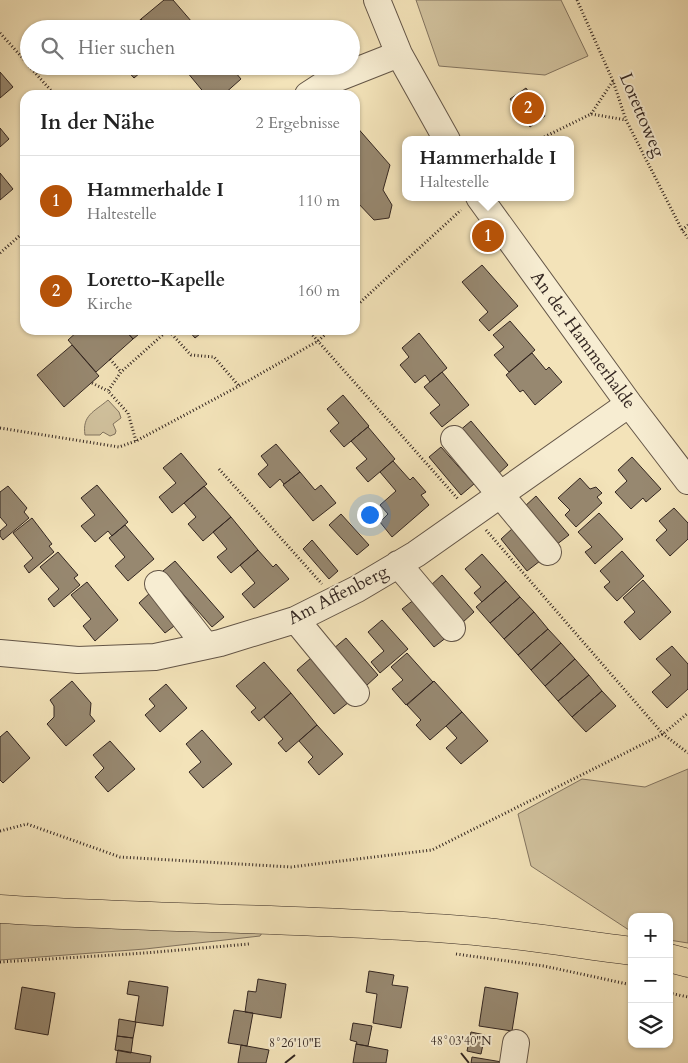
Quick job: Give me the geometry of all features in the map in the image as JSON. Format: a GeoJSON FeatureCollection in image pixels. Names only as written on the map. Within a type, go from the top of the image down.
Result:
{"type":"FeatureCollection","features":[{"type":"Feature","properties":{"kind":"main road"},"geometry":{"type":"LineString","coordinates":[[0,909],[89,915],[382,925],[464,930],[628,950]]}},
{"type":"Feature","properties":{"kind":"main road"},"geometry":{"type":"LineString","coordinates":[[673,959],[688,963]]}},
{"type":"Feature","properties":{"kind":"street"},"geometry":{"type":"LineString","coordinates":[[378,0],[399,54],[445,136]]}},
{"type":"Feature","properties":{"kind":"street"},"geometry":{"type":"LineString","coordinates":[[360,69],[399,54]]}},
{"type":"Feature","properties":{"kind":"street"},"geometry":{"type":"LineString","coordinates":[[316,90],[328,82],[346,75]]}},
{"type":"Feature","properties":{"kind":"street","name":"An der Hammerhalde"},"geometry":{"type":"LineString","coordinates":[[470,203],[688,481]]}},
{"type":"Feature","properties":{"kind":"street","name":"Am Affenberg"},"geometry":{"type":"LineString","coordinates":[[0,653],[78,660],[155,657],[206,646],[296,620],[398,564],[501,495],[629,404]]}},
{"type":"Feature","properties":{"kind":"street"},"geometry":{"type":"LineString","coordinates":[[454,439],[548,552]]}},
{"type":"Feature","properties":{"kind":"street"},"geometry":{"type":"LineString","coordinates":[[398,564],[452,628]]}},
{"type":"Feature","properties":{"kind":"street"},"geometry":{"type":"LineString","coordinates":[[158,584],[206,646]]}},
{"type":"Feature","properties":{"kind":"street"},"geometry":{"type":"LineString","coordinates":[[296,620],[356,693]]}},
{"type":"Feature","properties":{"kind":"path","name":"Lorettoweg"},"geometry":{"type":"LineString","coordinates":[[577,0],[613,80],[626,120],[682,230],[688,238]]}},
{"type":"Feature","properties":{"kind":"path"},"geometry":{"type":"LineString","coordinates":[[0,32],[20,55]]}},
{"type":"Feature","properties":{"kind":"path"},"geometry":{"type":"LineString","coordinates":[[37,75],[51,90]]}},
{"type":"Feature","properties":{"kind":"path"},"geometry":{"type":"LineString","coordinates":[[546,136],[592,114],[613,80]]}},
{"type":"Feature","properties":{"kind":"path"},"geometry":{"type":"LineString","coordinates":[[592,114],[626,120]]}},
{"type":"Feature","properties":{"kind":"path"},"geometry":{"type":"LineString","coordinates":[[360,302],[470,203]]}},
{"type":"Feature","properties":{"kind":"path"},"geometry":{"type":"LineString","coordinates":[[682,230],[688,225]]}},
{"type":"Feature","properties":{"kind":"path"},"geometry":{"type":"LineString","coordinates":[[0,253],[20,235]]}},
{"type":"Feature","properties":{"kind":"path"},"geometry":{"type":"LineString","coordinates":[[108,391],[121,372],[162,335]]}},
{"type":"Feature","properties":{"kind":"path"},"geometry":{"type":"LineString","coordinates":[[173,335],[191,355],[214,357],[239,386]]}},
{"type":"Feature","properties":{"kind":"path"},"geometry":{"type":"LineString","coordinates":[[0,428],[119,447],[136,441],[239,386],[318,341],[325,335]]}},
{"type":"Feature","properties":{"kind":"path"},"geometry":{"type":"LineString","coordinates":[[110,359],[121,372]]}},
{"type":"Feature","properties":{"kind":"path"},"geometry":{"type":"LineString","coordinates":[[92,383],[108,391],[128,414],[136,441]]}},
{"type":"Feature","properties":{"kind":"path"},"geometry":{"type":"LineString","coordinates":[[219,469],[336,599]]}},
{"type":"Feature","properties":{"kind":"path"},"geometry":{"type":"LineString","coordinates":[[0,831],[27,824],[120,857],[291,867],[432,850],[663,734],[688,712]]}},
{"type":"Feature","properties":{"kind":"path"},"geometry":{"type":"LineString","coordinates":[[663,734],[688,754]]}},
{"type":"Feature","properties":{"kind":"path"},"geometry":{"type":"LineString","coordinates":[[0,962],[252,944]]}},
{"type":"Feature","properties":{"kind":"path"},"geometry":{"type":"LineString","coordinates":[[450,953],[544,966],[628,984]]}},
{"type":"Feature","properties":{"kind":"path"},"geometry":{"type":"LineString","coordinates":[[673,994],[688,997]]}},
{"type":"Feature","properties":{"kind":"shaded area"},"geometry":{"type":"Polygon","coordinates":[[[416,0],[561,0],[588,56],[545,75],[439,66],[416,0]]]}},
{"type":"Feature","properties":{"kind":"shaded area"},"geometry":{"type":"Polygon","coordinates":[[[108,400],[119,412],[121,418],[113,424],[116,431],[115,434],[110,436],[103,432],[100,435],[85,435],[87,418],[108,400]]]}},
{"type":"Feature","properties":{"kind":"shaded area"},"geometry":{"type":"Polygon","coordinates":[[[688,769],[688,943],[673,941],[673,913],[628,913],[628,929],[531,866],[518,814],[582,779],[645,787],[688,769]]]}},
{"type":"Feature","properties":{"kind":"shaded area"},"geometry":{"type":"Polygon","coordinates":[[[0,922],[264,930],[260,936],[145,949],[0,960],[0,922]]]}},
{"type":"Feature","properties":{"kind":"building"},"geometry":{"type":"Polygon","coordinates":[[[164,0],[173,0],[190,20],[142,20],[164,0]]]}},
{"type":"Feature","properties":{"kind":"building"},"geometry":{"type":"Polygon","coordinates":[[[0,72],[13,87],[0,98],[0,72]]]}},
{"type":"Feature","properties":{"kind":"building"},"geometry":{"type":"Polygon","coordinates":[[[189,75],[238,75],[241,79],[229,90],[202,90],[189,75]]]}},
{"type":"Feature","properties":{"kind":"building"},"geometry":{"type":"Polygon","coordinates":[[[526,88],[545,116],[530,127],[510,99],[526,88]]]}},
{"type":"Feature","properties":{"kind":"building"},"geometry":{"type":"Polygon","coordinates":[[[0,128],[9,139],[0,147],[0,128]]]}},
{"type":"Feature","properties":{"kind":"building"},"geometry":{"type":"Polygon","coordinates":[[[360,131],[390,165],[383,190],[392,205],[389,218],[374,220],[360,205],[360,131]]]}},
{"type":"Feature","properties":{"kind":"building"},"geometry":{"type":"Polygon","coordinates":[[[0,173],[13,189],[0,200],[0,173]]]}},
{"type":"Feature","properties":{"kind":"building"},"geometry":{"type":"Polygon","coordinates":[[[482,265],[518,306],[489,331],[479,320],[488,312],[462,282],[482,265]]]}},
{"type":"Feature","properties":{"kind":"building"},"geometry":{"type":"Polygon","coordinates":[[[510,321],[535,350],[509,372],[494,355],[504,347],[493,335],[510,321]]]}},
{"type":"Feature","properties":{"kind":"building"},"geometry":{"type":"Polygon","coordinates":[[[419,333],[447,368],[430,382],[425,375],[415,383],[400,365],[409,357],[402,348],[419,333]]]}},
{"type":"Feature","properties":{"kind":"building"},"geometry":{"type":"Polygon","coordinates":[[[74,335],[129,335],[133,339],[96,372],[68,340],[74,335]]]}},
{"type":"Feature","properties":{"kind":"building"},"geometry":{"type":"Polygon","coordinates":[[[129,335],[138,335],[133,339],[129,335]]]}},
{"type":"Feature","properties":{"kind":"building"},"geometry":{"type":"Polygon","coordinates":[[[72,345],[99,376],[64,407],[37,375],[72,345]]]}},
{"type":"Feature","properties":{"kind":"building"},"geometry":{"type":"Polygon","coordinates":[[[532,353],[546,370],[549,367],[562,382],[535,405],[523,390],[520,392],[506,375],[532,353]]]}},
{"type":"Feature","properties":{"kind":"building"},"geometry":{"type":"Polygon","coordinates":[[[442,372],[469,405],[442,427],[430,413],[440,405],[424,387],[442,372]]]}},
{"type":"Feature","properties":{"kind":"building"},"geometry":{"type":"Polygon","coordinates":[[[343,395],[369,426],[344,447],[330,431],[339,423],[327,409],[343,395]]]}},
{"type":"Feature","properties":{"kind":"building"},"geometry":{"type":"Polygon","coordinates":[[[471,421],[508,465],[496,476],[458,432],[471,421]]]}},
{"type":"Feature","properties":{"kind":"building"},"geometry":{"type":"Polygon","coordinates":[[[368,427],[395,459],[368,482],[356,468],[367,459],[351,441],[368,427]]]}},
{"type":"Feature","properties":{"kind":"building"},"geometry":{"type":"Polygon","coordinates":[[[276,444],[300,472],[284,484],[280,479],[270,488],[258,474],[268,465],[261,456],[276,444]]]}},
{"type":"Feature","properties":{"kind":"building"},"geometry":{"type":"Polygon","coordinates":[[[441,447],[474,484],[461,495],[429,457],[441,447]]]}},
{"type":"Feature","properties":{"kind":"building"},"geometry":{"type":"Polygon","coordinates":[[[181,453],[207,484],[172,513],[159,497],[176,483],[163,468],[181,453]]]}},
{"type":"Feature","properties":{"kind":"building"},"geometry":{"type":"Polygon","coordinates":[[[632,457],[661,489],[646,502],[643,498],[631,509],[615,492],[627,481],[618,470],[632,457]]]}},
{"type":"Feature","properties":{"kind":"building"},"geometry":{"type":"Polygon","coordinates":[[[393,461],[410,480],[413,477],[426,492],[421,495],[429,505],[392,537],[380,522],[388,514],[380,505],[396,491],[380,472],[393,461]]]}},
{"type":"Feature","properties":{"kind":"building"},"geometry":{"type":"Polygon","coordinates":[[[300,472],[315,490],[321,485],[336,503],[313,521],[283,485],[300,472]]]}},
{"type":"Feature","properties":{"kind":"building"},"geometry":{"type":"Polygon","coordinates":[[[580,478],[590,489],[596,487],[602,493],[597,497],[602,503],[576,527],[565,515],[570,510],[558,498],[580,478]]]}},
{"type":"Feature","properties":{"kind":"building"},"geometry":{"type":"Polygon","coordinates":[[[97,485],[128,522],[112,536],[108,531],[95,542],[81,526],[95,515],[81,498],[97,485]]]}},
{"type":"Feature","properties":{"kind":"building"},"geometry":{"type":"Polygon","coordinates":[[[8,486],[27,508],[24,512],[29,518],[3,540],[0,536],[0,531],[7,525],[0,517],[0,492],[8,486]]]}},
{"type":"Feature","properties":{"kind":"building"},"geometry":{"type":"Polygon","coordinates":[[[204,486],[231,517],[203,541],[188,524],[196,517],[184,503],[204,486]]]}},
{"type":"Feature","properties":{"kind":"building"},"geometry":{"type":"Polygon","coordinates":[[[536,496],[569,535],[556,545],[524,507],[536,496]]]}},
{"type":"Feature","properties":{"kind":"building"},"geometry":{"type":"Polygon","coordinates":[[[674,508],[688,523],[688,539],[670,556],[656,540],[667,530],[659,521],[674,508]]]}},
{"type":"Feature","properties":{"kind":"building"},"geometry":{"type":"Polygon","coordinates":[[[599,513],[623,539],[595,564],[585,552],[592,547],[578,532],[599,513]]]}},
{"type":"Feature","properties":{"kind":"building"},"geometry":{"type":"Polygon","coordinates":[[[341,514],[369,545],[357,555],[329,525],[341,514]]]}},
{"type":"Feature","properties":{"kind":"building"},"geometry":{"type":"Polygon","coordinates":[[[231,517],[258,550],[231,573],[217,557],[227,549],[213,532],[231,517]]]}},
{"type":"Feature","properties":{"kind":"building"},"geometry":{"type":"Polygon","coordinates":[[[32,518],[52,544],[49,546],[54,552],[29,573],[24,566],[33,558],[13,533],[32,518]]]}},
{"type":"Feature","properties":{"kind":"building"},"geometry":{"type":"Polygon","coordinates":[[[125,525],[154,559],[128,581],[115,566],[125,557],[109,538],[125,525]]]}},
{"type":"Feature","properties":{"kind":"building"},"geometry":{"type":"Polygon","coordinates":[[[513,528],[540,561],[527,571],[501,539],[513,528]]]}},
{"type":"Feature","properties":{"kind":"building"},"geometry":{"type":"Polygon","coordinates":[[[312,540],[338,571],[329,579],[303,549],[312,540]]]}},
{"type":"Feature","properties":{"kind":"building"},"geometry":{"type":"Polygon","coordinates":[[[258,550],[273,567],[276,564],[289,579],[254,608],[242,594],[255,583],[240,565],[258,550]]]}},
{"type":"Feature","properties":{"kind":"building"},"geometry":{"type":"Polygon","coordinates":[[[622,551],[644,576],[617,601],[604,587],[610,582],[600,571],[622,551]]]}},
{"type":"Feature","properties":{"kind":"building"},"geometry":{"type":"Polygon","coordinates":[[[58,552],[78,575],[74,578],[80,585],[54,607],[48,599],[59,589],[40,567],[58,552]]]}},
{"type":"Feature","properties":{"kind":"building"},"geometry":{"type":"Polygon","coordinates":[[[482,554],[506,581],[482,602],[474,593],[481,587],[465,569],[482,554]]]}},
{"type":"Feature","properties":{"kind":"building"},"geometry":{"type":"Polygon","coordinates":[[[175,561],[224,617],[212,627],[163,571],[175,561]]]}},
{"type":"Feature","properties":{"kind":"building"},"geometry":{"type":"Polygon","coordinates":[[[442,575],[474,612],[462,623],[430,586],[442,575]]]}},
{"type":"Feature","properties":{"kind":"building"},"geometry":{"type":"Polygon","coordinates":[[[643,580],[671,612],[640,640],[624,622],[635,612],[623,598],[643,580]]]}},
{"type":"Feature","properties":{"kind":"building"},"geometry":{"type":"Polygon","coordinates":[[[506,581],[520,597],[490,623],[476,607],[506,581]]]}},
{"type":"Feature","properties":{"kind":"building"},"geometry":{"type":"Polygon","coordinates":[[[87,582],[118,620],[95,641],[83,626],[91,619],[71,595],[87,582]]]}},
{"type":"Feature","properties":{"kind":"building"},"geometry":{"type":"Polygon","coordinates":[[[151,592],[178,623],[165,633],[139,603],[151,592]]]}},
{"type":"Feature","properties":{"kind":"building"},"geometry":{"type":"Polygon","coordinates":[[[520,597],[534,612],[504,639],[490,623],[520,597]]]}},
{"type":"Feature","properties":{"kind":"building"},"geometry":{"type":"Polygon","coordinates":[[[415,599],[447,637],[434,647],[402,609],[415,599]]]}},
{"type":"Feature","properties":{"kind":"building"},"geometry":{"type":"Polygon","coordinates":[[[534,612],[548,629],[518,655],[504,639],[534,612]]]}},
{"type":"Feature","properties":{"kind":"building"},"geometry":{"type":"Polygon","coordinates":[[[382,620],[408,649],[380,673],[371,662],[384,651],[368,632],[382,620]]]}},
{"type":"Feature","properties":{"kind":"building"},"geometry":{"type":"Polygon","coordinates":[[[548,629],[561,643],[531,670],[518,655],[548,629]]]}},
{"type":"Feature","properties":{"kind":"building"},"geometry":{"type":"Polygon","coordinates":[[[346,638],[378,675],[366,686],[333,649],[346,638]]]}},
{"type":"Feature","properties":{"kind":"building"},"geometry":{"type":"Polygon","coordinates":[[[561,643],[575,659],[545,686],[531,670],[561,643]]]}},
{"type":"Feature","properties":{"kind":"building"},"geometry":{"type":"Polygon","coordinates":[[[672,646],[688,664],[688,689],[667,708],[652,692],[671,675],[656,659],[672,646]]]}},
{"type":"Feature","properties":{"kind":"building"},"geometry":{"type":"Polygon","coordinates":[[[407,653],[433,682],[406,705],[392,689],[403,680],[391,667],[407,653]]]}},
{"type":"Feature","properties":{"kind":"building"},"geometry":{"type":"Polygon","coordinates":[[[311,658],[349,702],[334,714],[297,670],[311,658]]]}},
{"type":"Feature","properties":{"kind":"building"},"geometry":{"type":"Polygon","coordinates":[[[575,659],[589,675],[558,701],[545,686],[575,659]]]}},
{"type":"Feature","properties":{"kind":"building"},"geometry":{"type":"Polygon","coordinates":[[[264,662],[291,693],[259,721],[251,712],[256,708],[236,686],[264,662]]]}},
{"type":"Feature","properties":{"kind":"building"},"geometry":{"type":"Polygon","coordinates":[[[589,675],[602,691],[572,717],[558,701],[589,675]]]}},
{"type":"Feature","properties":{"kind":"building"},"geometry":{"type":"Polygon","coordinates":[[[72,681],[91,703],[90,715],[95,721],[66,746],[47,724],[54,717],[54,706],[50,700],[72,681]]]}},
{"type":"Feature","properties":{"kind":"building"},"geometry":{"type":"Polygon","coordinates":[[[434,681],[462,712],[430,740],[416,725],[421,720],[407,705],[434,681]]]}},
{"type":"Feature","properties":{"kind":"building"},"geometry":{"type":"Polygon","coordinates":[[[166,684],[187,708],[160,732],[145,715],[155,706],[149,699],[166,684]]]}},
{"type":"Feature","properties":{"kind":"building"},"geometry":{"type":"Polygon","coordinates":[[[602,691],[616,706],[586,732],[572,717],[602,691]]]}},
{"type":"Feature","properties":{"kind":"building"},"geometry":{"type":"Polygon","coordinates":[[[291,693],[317,725],[286,752],[278,743],[283,739],[264,717],[291,693]]]}},
{"type":"Feature","properties":{"kind":"building"},"geometry":{"type":"Polygon","coordinates":[[[462,712],[488,741],[461,764],[446,748],[457,738],[446,726],[462,712]]]}},
{"type":"Feature","properties":{"kind":"building"},"geometry":{"type":"Polygon","coordinates":[[[317,725],[343,754],[319,775],[308,762],[313,757],[299,741],[317,725]]]}},
{"type":"Feature","properties":{"kind":"building"},"geometry":{"type":"Polygon","coordinates":[[[202,730],[232,764],[203,788],[189,772],[201,762],[186,744],[202,730]]]}},
{"type":"Feature","properties":{"kind":"building"},"geometry":{"type":"Polygon","coordinates":[[[7,731],[30,758],[3,783],[0,780],[0,737],[7,731]]]}},
{"type":"Feature","properties":{"kind":"building"},"geometry":{"type":"Polygon","coordinates":[[[110,741],[135,769],[108,792],[95,777],[104,768],[93,755],[110,741]]]}},
{"type":"Feature","properties":{"kind":"building"},"geometry":{"type":"Polygon","coordinates":[[[369,971],[394,975],[392,985],[408,987],[401,1028],[373,1023],[377,994],[366,992],[369,971]]]}},
{"type":"Feature","properties":{"kind":"building"},"geometry":{"type":"Polygon","coordinates":[[[258,979],[286,984],[281,1018],[245,1012],[248,991],[256,992],[258,979]]]}},
{"type":"Feature","properties":{"kind":"building"},"geometry":{"type":"Polygon","coordinates":[[[129,981],[168,987],[163,1026],[135,1022],[139,996],[127,994],[129,981]]]}},
{"type":"Feature","properties":{"kind":"building"},"geometry":{"type":"Polygon","coordinates":[[[22,987],[55,993],[48,1035],[15,1029],[22,987]]]}},
{"type":"Feature","properties":{"kind":"building"},"geometry":{"type":"Polygon","coordinates":[[[485,987],[518,993],[512,1031],[479,1026],[485,987]]]}},
{"type":"Feature","properties":{"kind":"building"},"geometry":{"type":"Polygon","coordinates":[[[234,1010],[253,1013],[247,1046],[228,1043],[234,1010]]]}},
{"type":"Feature","properties":{"kind":"building"},"geometry":{"type":"Polygon","coordinates":[[[119,1019],[136,1022],[133,1038],[117,1036],[119,1019]]]}},
{"type":"Feature","properties":{"kind":"building"},"geometry":{"type":"Polygon","coordinates":[[[353,1023],[372,1026],[368,1046],[356,1044],[357,1042],[350,1040],[353,1023]]]}},
{"type":"Feature","properties":{"kind":"building"},"geometry":{"type":"Polygon","coordinates":[[[471,1032],[485,1035],[481,1054],[467,1051],[471,1032]]]}},
{"type":"Feature","properties":{"kind":"building"},"geometry":{"type":"Polygon","coordinates":[[[117,1036],[133,1038],[131,1053],[115,1050],[117,1036]]]}},
{"type":"Feature","properties":{"kind":"building"},"geometry":{"type":"Polygon","coordinates":[[[356,1044],[388,1050],[386,1063],[353,1063],[356,1044]]]}},
{"type":"Feature","properties":{"kind":"building"},"geometry":{"type":"Polygon","coordinates":[[[241,1045],[269,1050],[266,1063],[238,1063],[241,1045]]]}},
{"type":"Feature","properties":{"kind":"building"},"geometry":{"type":"Polygon","coordinates":[[[118,1050],[151,1056],[150,1063],[116,1063],[118,1050]]]}},
{"type":"Feature","properties":{"kind":"building"},"geometry":{"type":"Polygon","coordinates":[[[472,1057],[502,1062],[502,1063],[471,1063],[472,1057]]]}},
{"type":"Feature","properties":{"kind":"place","name":"Loretto-Kapelle"},"geometry":{"type":"Point","coordinates":[528,108]}},
{"type":"Feature","properties":{"kind":"place","name":"Hammerhalde I"},"geometry":{"type":"Point","coordinates":[488,236]}}]}
